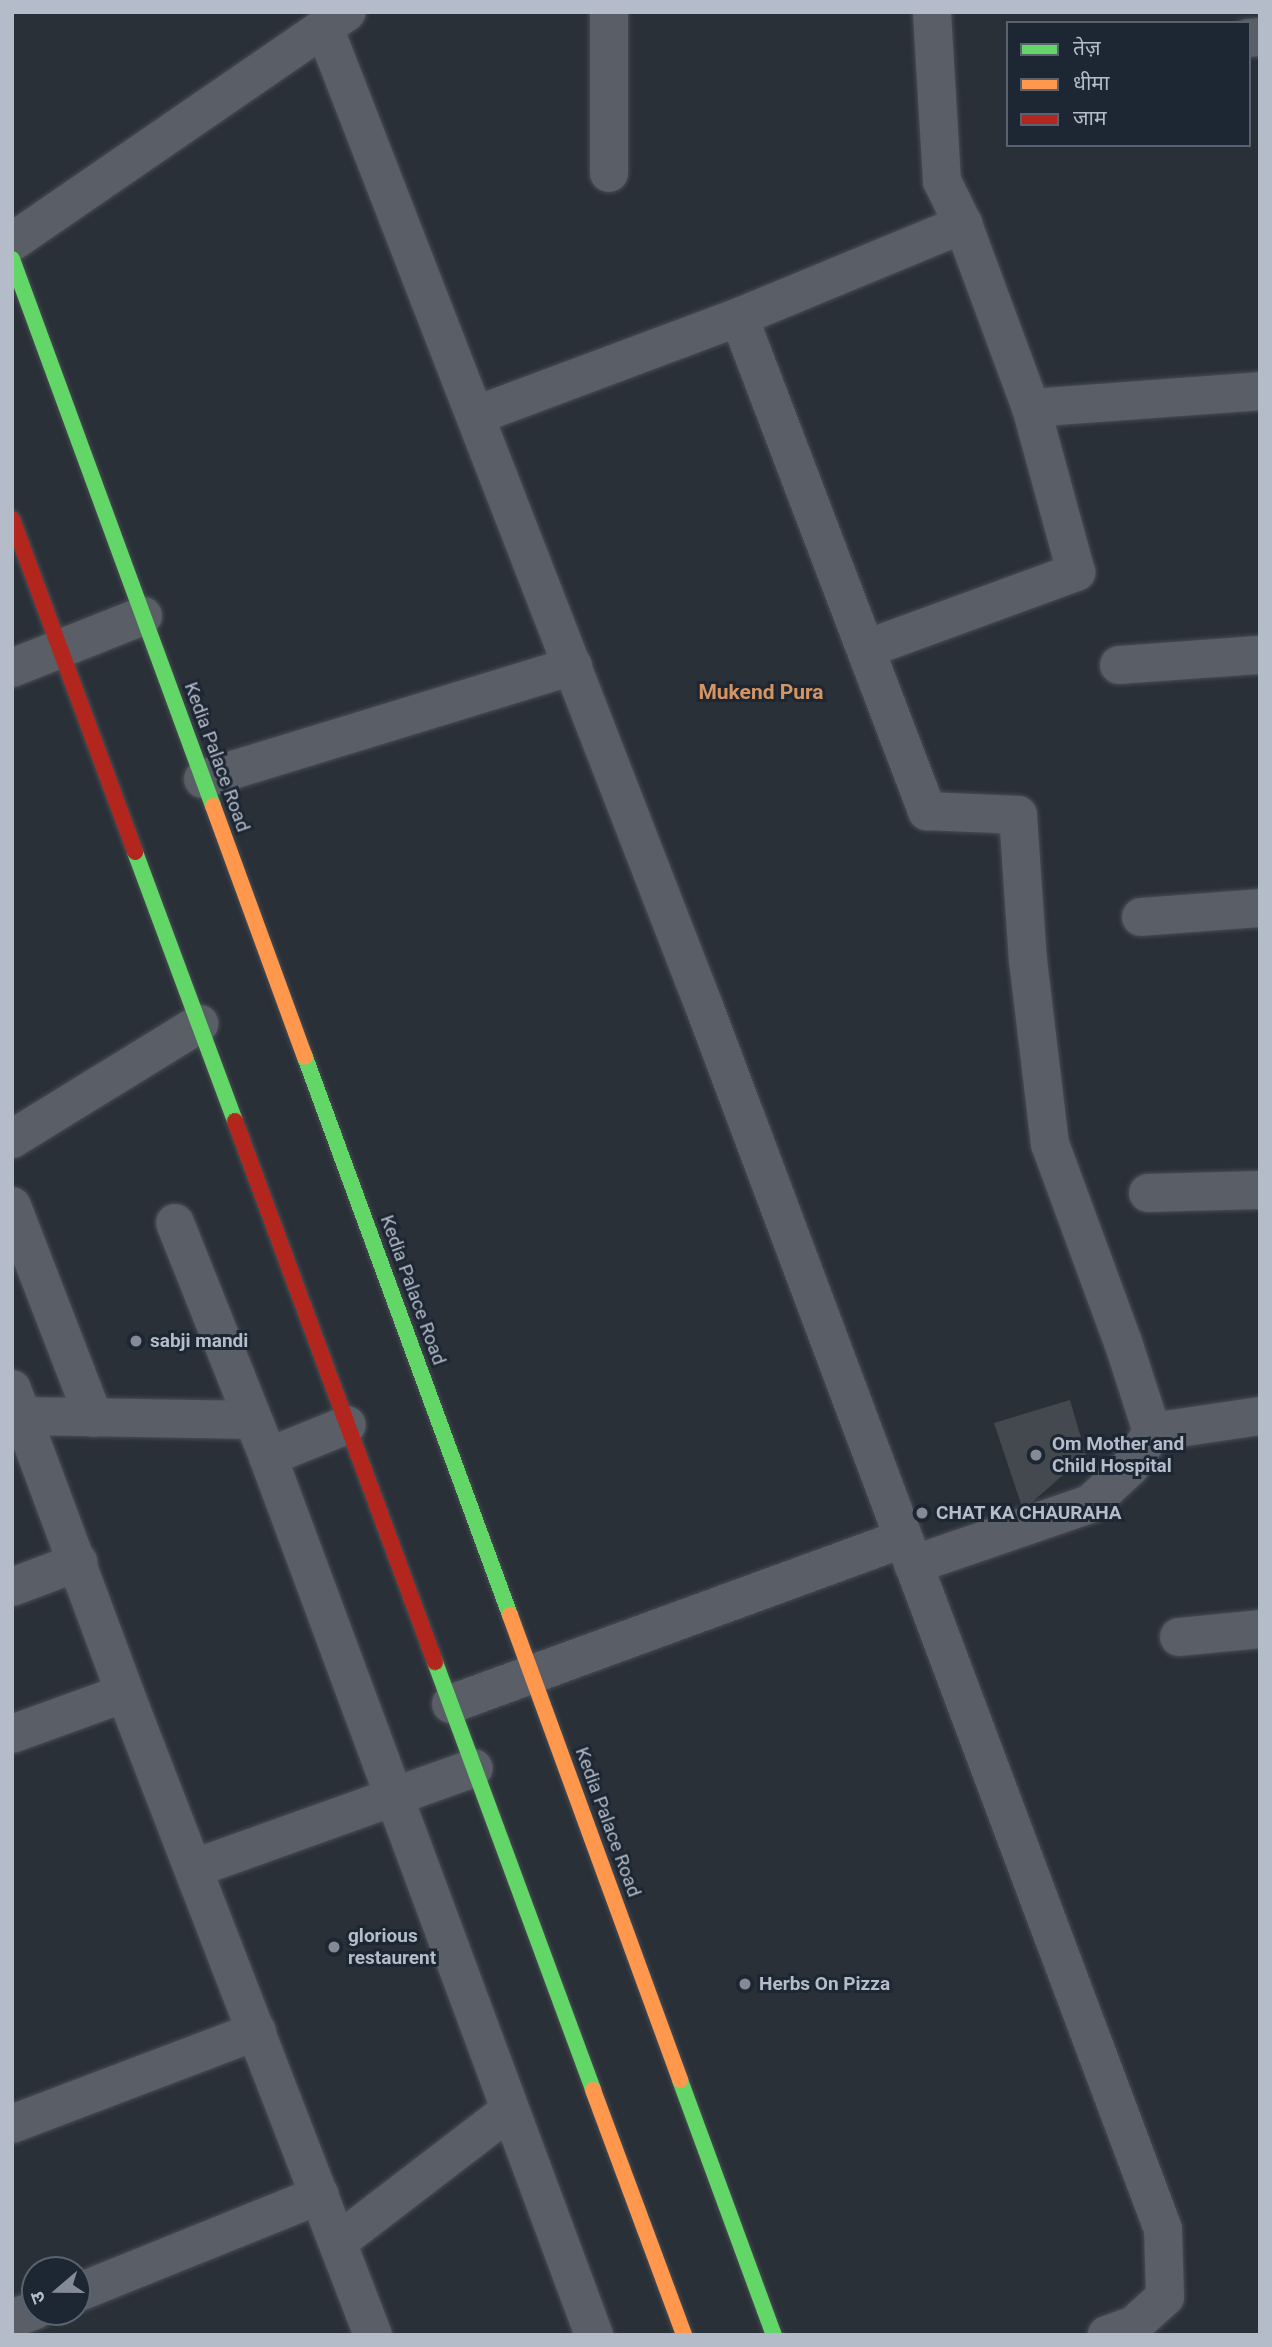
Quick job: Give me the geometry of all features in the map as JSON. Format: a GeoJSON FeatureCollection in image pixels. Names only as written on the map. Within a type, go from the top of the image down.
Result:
{"type":"FeatureCollection","features":[{"type":"Feature","properties":{"kind":"street"},"geometry":{"type":"LineString","coordinates":[[609,173],[610,12]]}},
{"type":"Feature","properties":{"kind":"street"},"geometry":{"type":"LineString","coordinates":[[866,649],[1076,572],[1031,408],[963,224],[942,181],[932,12]]}},
{"type":"Feature","properties":{"kind":"street"},"geometry":{"type":"LineString","coordinates":[[12,242],[336,21],[477,415],[1163,2229],[1165,2297],[1134,2325],[1107,2335]]}},
{"type":"Feature","properties":{"kind":"street"},"geometry":{"type":"LineString","coordinates":[[477,415],[739,317],[963,224]]}},
{"type":"Feature","properties":{"kind":"street","name":"Kedia Palace Road"},"geometry":{"type":"LineString","coordinates":[[12,259],[774,2335]]}},
{"type":"Feature","properties":{"kind":"street"},"geometry":{"type":"LineString","coordinates":[[739,317],[927,811],[1018,815],[1028,960],[1050,1144],[1123,1342],[1152,1432]]}},
{"type":"Feature","properties":{"kind":"street"},"geometry":{"type":"LineString","coordinates":[[1031,408],[1260,391]]}},
{"type":"Feature","properties":{"kind":"street"},"geometry":{"type":"LineString","coordinates":[[12,519],[684,2335]]}},
{"type":"Feature","properties":{"kind":"street"},"geometry":{"type":"LineString","coordinates":[[12,668],[143,616]]}},
{"type":"Feature","properties":{"kind":"street"},"geometry":{"type":"LineString","coordinates":[[1119,665],[1260,654]]}},
{"type":"Feature","properties":{"kind":"street"},"geometry":{"type":"LineString","coordinates":[[203,779],[573,666]]}},
{"type":"Feature","properties":{"kind":"street"},"geometry":{"type":"LineString","coordinates":[[1141,918],[1260,908]]}},
{"type":"Feature","properties":{"kind":"street"},"geometry":{"type":"LineString","coordinates":[[12,1139],[199,1024]]}},
{"type":"Feature","properties":{"kind":"street"},"geometry":{"type":"LineString","coordinates":[[1148,1193],[1260,1190]]}},
{"type":"Feature","properties":{"kind":"street"},"geometry":{"type":"LineString","coordinates":[[12,1206],[94,1418]]}},
{"type":"Feature","properties":{"kind":"street"},"geometry":{"type":"LineString","coordinates":[[176,1223],[268,1457],[594,2335]]}},
{"type":"Feature","properties":{"kind":"street"},"geometry":{"type":"LineString","coordinates":[[18,1403],[94,1418],[253,1420]]}},
{"type":"Feature","properties":{"kind":"street"},"geometry":{"type":"LineString","coordinates":[[18,1403],[125,1693],[195,1868],[373,2335]]}},
{"type":"Feature","properties":{"kind":"street"},"geometry":{"type":"LineString","coordinates":[[451,1704],[908,1552],[1090,1504],[1130,1467],[1152,1432],[1260,1416]]}},
{"type":"Feature","properties":{"kind":"street"},"geometry":{"type":"LineString","coordinates":[[268,1457],[347,1425]]}},
{"type":"Feature","properties":{"kind":"street"},"geometry":{"type":"LineString","coordinates":[[12,1587],[78,1562]]}},
{"type":"Feature","properties":{"kind":"street"},"geometry":{"type":"LineString","coordinates":[[1179,1637],[1260,1629]]}},
{"type":"Feature","properties":{"kind":"street"},"geometry":{"type":"LineString","coordinates":[[12,1734],[125,1693]]}},
{"type":"Feature","properties":{"kind":"street"},"geometry":{"type":"LineString","coordinates":[[195,1868],[474,1768]]}},
{"type":"Feature","properties":{"kind":"street"},"geometry":{"type":"LineString","coordinates":[[12,2124],[257,2031]]}},
{"type":"Feature","properties":{"kind":"street"},"geometry":{"type":"LineString","coordinates":[[338,2242],[509,2110]]}},
{"type":"Feature","properties":{"kind":"street"},"geometry":{"type":"LineString","coordinates":[[91,2287],[320,2195]]}},
{"type":"Feature","properties":{"kind":"building"},"geometry":{"type":"Polygon","coordinates":[[[1070,1400],[1086,1455],[1023,1510],[994,1423],[1070,1400]]]}},
{"type":"Feature","properties":{"kind":"traffic: fast"},"geometry":{"type":"LineString","coordinates":[[12,259],[213,806]]}},
{"type":"Feature","properties":{"kind":"traffic: fast"},"geometry":{"type":"LineString","coordinates":[[135,852],[235,1121]]}},
{"type":"Feature","properties":{"kind":"traffic: fast"},"geometry":{"type":"LineString","coordinates":[[305,1057],[510,1615]]}},
{"type":"Feature","properties":{"kind":"traffic: fast"},"geometry":{"type":"LineString","coordinates":[[435,1662],[593,2090]]}},
{"type":"Feature","properties":{"kind":"traffic: fast"},"geometry":{"type":"LineString","coordinates":[[680,2080],[774,2335]]}},
{"type":"Feature","properties":{"kind":"traffic: slow"},"geometry":{"type":"LineString","coordinates":[[213,806],[305,1057]]}},
{"type":"Feature","properties":{"kind":"traffic: slow"},"geometry":{"type":"LineString","coordinates":[[510,1615],[680,2080]]}},
{"type":"Feature","properties":{"kind":"traffic: slow"},"geometry":{"type":"LineString","coordinates":[[593,2090],[684,2335]]}},
{"type":"Feature","properties":{"kind":"traffic: jam"},"geometry":{"type":"LineString","coordinates":[[12,519],[135,852]]}},
{"type":"Feature","properties":{"kind":"traffic: jam"},"geometry":{"type":"LineString","coordinates":[[235,1121],[435,1662]]}},
{"type":"Feature","properties":{"kind":"place","name":"sabji mandi"},"geometry":{"type":"Point","coordinates":[136,1341]}},
{"type":"Feature","properties":{"kind":"place","name":"Om Mother and Child Hospital"},"geometry":{"type":"Point","coordinates":[1036,1455]}},
{"type":"Feature","properties":{"kind":"place","name":"CHAT KA CHAURAHA"},"geometry":{"type":"Point","coordinates":[922,1513]}},
{"type":"Feature","properties":{"kind":"place","name":"glorious restaurent"},"geometry":{"type":"Point","coordinates":[334,1947]}},
{"type":"Feature","properties":{"kind":"place","name":"Herbs On Pizza"},"geometry":{"type":"Point","coordinates":[745,1984]}},
{"type":"Feature","properties":{"kind":"district","name":"Mukend Pura"},"geometry":{"type":"Point","coordinates":[761,692]}}]}
